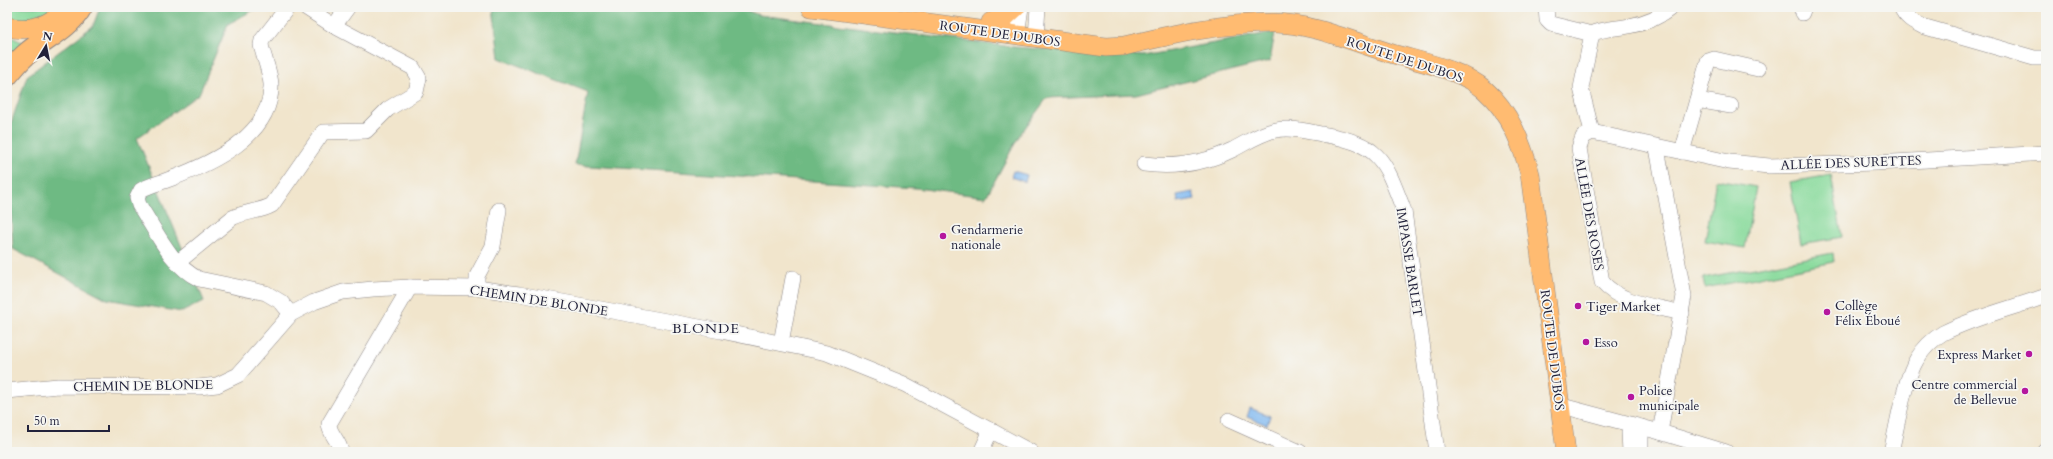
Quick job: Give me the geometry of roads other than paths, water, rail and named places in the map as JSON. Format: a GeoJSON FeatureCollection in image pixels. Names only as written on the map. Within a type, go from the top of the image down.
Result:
{"type":"FeatureCollection","features":[{"type":"Feature","properties":{"kind":"highway"},"geometry":{"type":"LineString","coordinates":[[7,75],[27,53],[67,25],[81,7]]}},
{"type":"Feature","properties":{"kind":"main road"},"geometry":{"type":"LineString","coordinates":[[7,27],[34,29],[53,20],[67,7]]}},
{"type":"Feature","properties":{"kind":"main road","name":"ROUTE DE DUBOS"},"geometry":{"type":"LineString","coordinates":[[811,7],[1018,19],[1037,33],[1141,42],[1234,25],[1275,23],[1310,28],[1429,64],[1463,77],[1485,89],[1500,106],[1514,129],[1524,152],[1530,174],[1566,452]]}},
{"type":"Feature","properties":{"kind":"main road","name":"ROUTE DE DUBOS"},"geometry":{"type":"LineString","coordinates":[[866,7],[991,22],[1003,19],[1018,19]]}},
{"type":"Feature","properties":{"kind":"street"},"geometry":{"type":"LineString","coordinates":[[288,7],[262,40],[261,45],[271,86],[264,113],[251,133],[214,159],[176,177],[144,188],[138,193],[139,205],[177,263],[192,276],[199,279],[266,293],[281,302],[291,314]]}},
{"type":"Feature","properties":{"kind":"street"},"geometry":{"type":"LineString","coordinates":[[177,263],[232,218],[241,213],[264,209],[272,205],[323,132],[366,131],[388,109],[416,92],[419,78],[413,68],[334,26],[305,7]]}},
{"type":"Feature","properties":{"kind":"street"},"geometry":{"type":"LineString","coordinates":[[334,26],[348,7]]}},
{"type":"Feature","properties":{"kind":"street"},"geometry":{"type":"LineString","coordinates":[[1037,33],[1038,7]]}},
{"type":"Feature","properties":{"kind":"street"},"geometry":{"type":"LineString","coordinates":[[1546,7],[1547,20],[1551,24],[1592,34],[1599,30],[1629,26],[1662,15],[1672,7]]}},
{"type":"Feature","properties":{"kind":"street"},"geometry":{"type":"LineString","coordinates":[[1902,7],[1904,13],[1912,21],[1922,26],[2034,58],[2046,58]]}},
{"type":"Feature","properties":{"kind":"street"},"geometry":{"type":"LineString","coordinates":[[1592,34],[1582,88],[1592,132],[1657,148],[1684,296],[1660,432]]}},
{"type":"Feature","properties":{"kind":"street"},"geometry":{"type":"LineString","coordinates":[[1682,152],[1706,66],[1711,60],[1758,69]]}},
{"type":"Feature","properties":{"kind":"street"},"geometry":{"type":"LineString","coordinates":[[1697,100],[1731,106]]}},
{"type":"Feature","properties":{"kind":"street","name":"IMPASSE BARLET"},"geometry":{"type":"LineString","coordinates":[[1144,164],[1158,166],[1199,164],[1211,160],[1264,134],[1276,130],[1293,129],[1355,141],[1366,146],[1377,155],[1390,174],[1404,211],[1437,452]]}},
{"type":"Feature","properties":{"kind":"street","name":"ALLÉE DES ROSES"},"geometry":{"type":"LineString","coordinates":[[1592,132],[1583,137],[1579,148],[1602,282],[1609,290],[1620,296],[1682,313]]}},
{"type":"Feature","properties":{"kind":"street","name":"ALLÉE DES SURETTES"},"geometry":{"type":"LineString","coordinates":[[1657,148],[1729,162],[1769,166],[1876,163],[2046,153]]}},
{"type":"Feature","properties":{"kind":"street"},"geometry":{"type":"LineString","coordinates":[[477,288],[477,276],[493,246],[499,210]]}},
{"type":"Feature","properties":{"kind":"street"},"geometry":{"type":"LineString","coordinates":[[781,343],[793,278]]}},
{"type":"Feature","properties":{"kind":"street"},"geometry":{"type":"LineString","coordinates":[[340,452],[339,444],[329,427],[329,424],[410,287]]}},
{"type":"Feature","properties":{"kind":"street","name":"CHEMIN DE BLONDE"},"geometry":{"type":"LineString","coordinates":[[7,391],[58,386],[198,387],[217,385],[238,375],[291,314],[314,302],[343,292],[410,287],[477,288],[519,294],[827,353],[849,360],[904,384],[1031,452]]}},
{"type":"Feature","properties":{"kind":"street"},"geometry":{"type":"LineString","coordinates":[[1891,452],[1908,380],[1916,360],[1926,347],[1942,334],[1958,327],[2046,296]]}},
{"type":"Feature","properties":{"kind":"street"},"geometry":{"type":"LineString","coordinates":[[1560,408],[1566,408],[1660,432],[1726,452]]}},
{"type":"Feature","properties":{"kind":"street"},"geometry":{"type":"LineString","coordinates":[[1229,420],[1300,452]]}},
{"type":"Feature","properties":{"kind":"street"},"geometry":{"type":"LineString","coordinates":[[1630,452],[1629,432],[1636,426]]}},
{"type":"Feature","properties":{"kind":"street"},"geometry":{"type":"LineString","coordinates":[[1636,426],[1641,452]]}},
{"type":"Feature","properties":{"kind":"street"},"geometry":{"type":"LineString","coordinates":[[980,452],[990,430]]}},
{"type":"Feature","properties":{"kind":"water"},"geometry":{"type":"Polygon","coordinates":[[[1013,171],[1027,175],[1025,182],[1011,177],[1013,171]]]}},
{"type":"Feature","properties":{"kind":"water"},"geometry":{"type":"Polygon","coordinates":[[[1193,192],[1195,199],[1178,202],[1177,195],[1193,192]]]}},
{"type":"Feature","properties":{"kind":"water"},"geometry":{"type":"Polygon","coordinates":[[[1250,408],[1270,416],[1267,425],[1247,417],[1250,408]]]}},
{"type":"Feature","properties":{"kind":"place","name":"Gendarmerie nationale"},"geometry":{"type":"Point","coordinates":[943,236]}},
{"type":"Feature","properties":{"kind":"place","name":"Tiger Market"},"geometry":{"type":"Point","coordinates":[1578,306]}},
{"type":"Feature","properties":{"kind":"place","name":"Collège Félix Éboué"},"geometry":{"type":"Point","coordinates":[1827,312]}},
{"type":"Feature","properties":{"kind":"place","name":"Esso"},"geometry":{"type":"Point","coordinates":[1586,342]}},
{"type":"Feature","properties":{"kind":"place","name":"Express Market"},"geometry":{"type":"Point","coordinates":[2029,354]}},
{"type":"Feature","properties":{"kind":"place","name":"Centre commercial de Bellevue"},"geometry":{"type":"Point","coordinates":[2025,391]}},
{"type":"Feature","properties":{"kind":"place","name":"Police municipale"},"geometry":{"type":"Point","coordinates":[1631,397]}},
{"type":"Feature","properties":{"kind":"district","name":"BLONDE"},"geometry":{"type":"Point","coordinates":[706,328]}}]}
